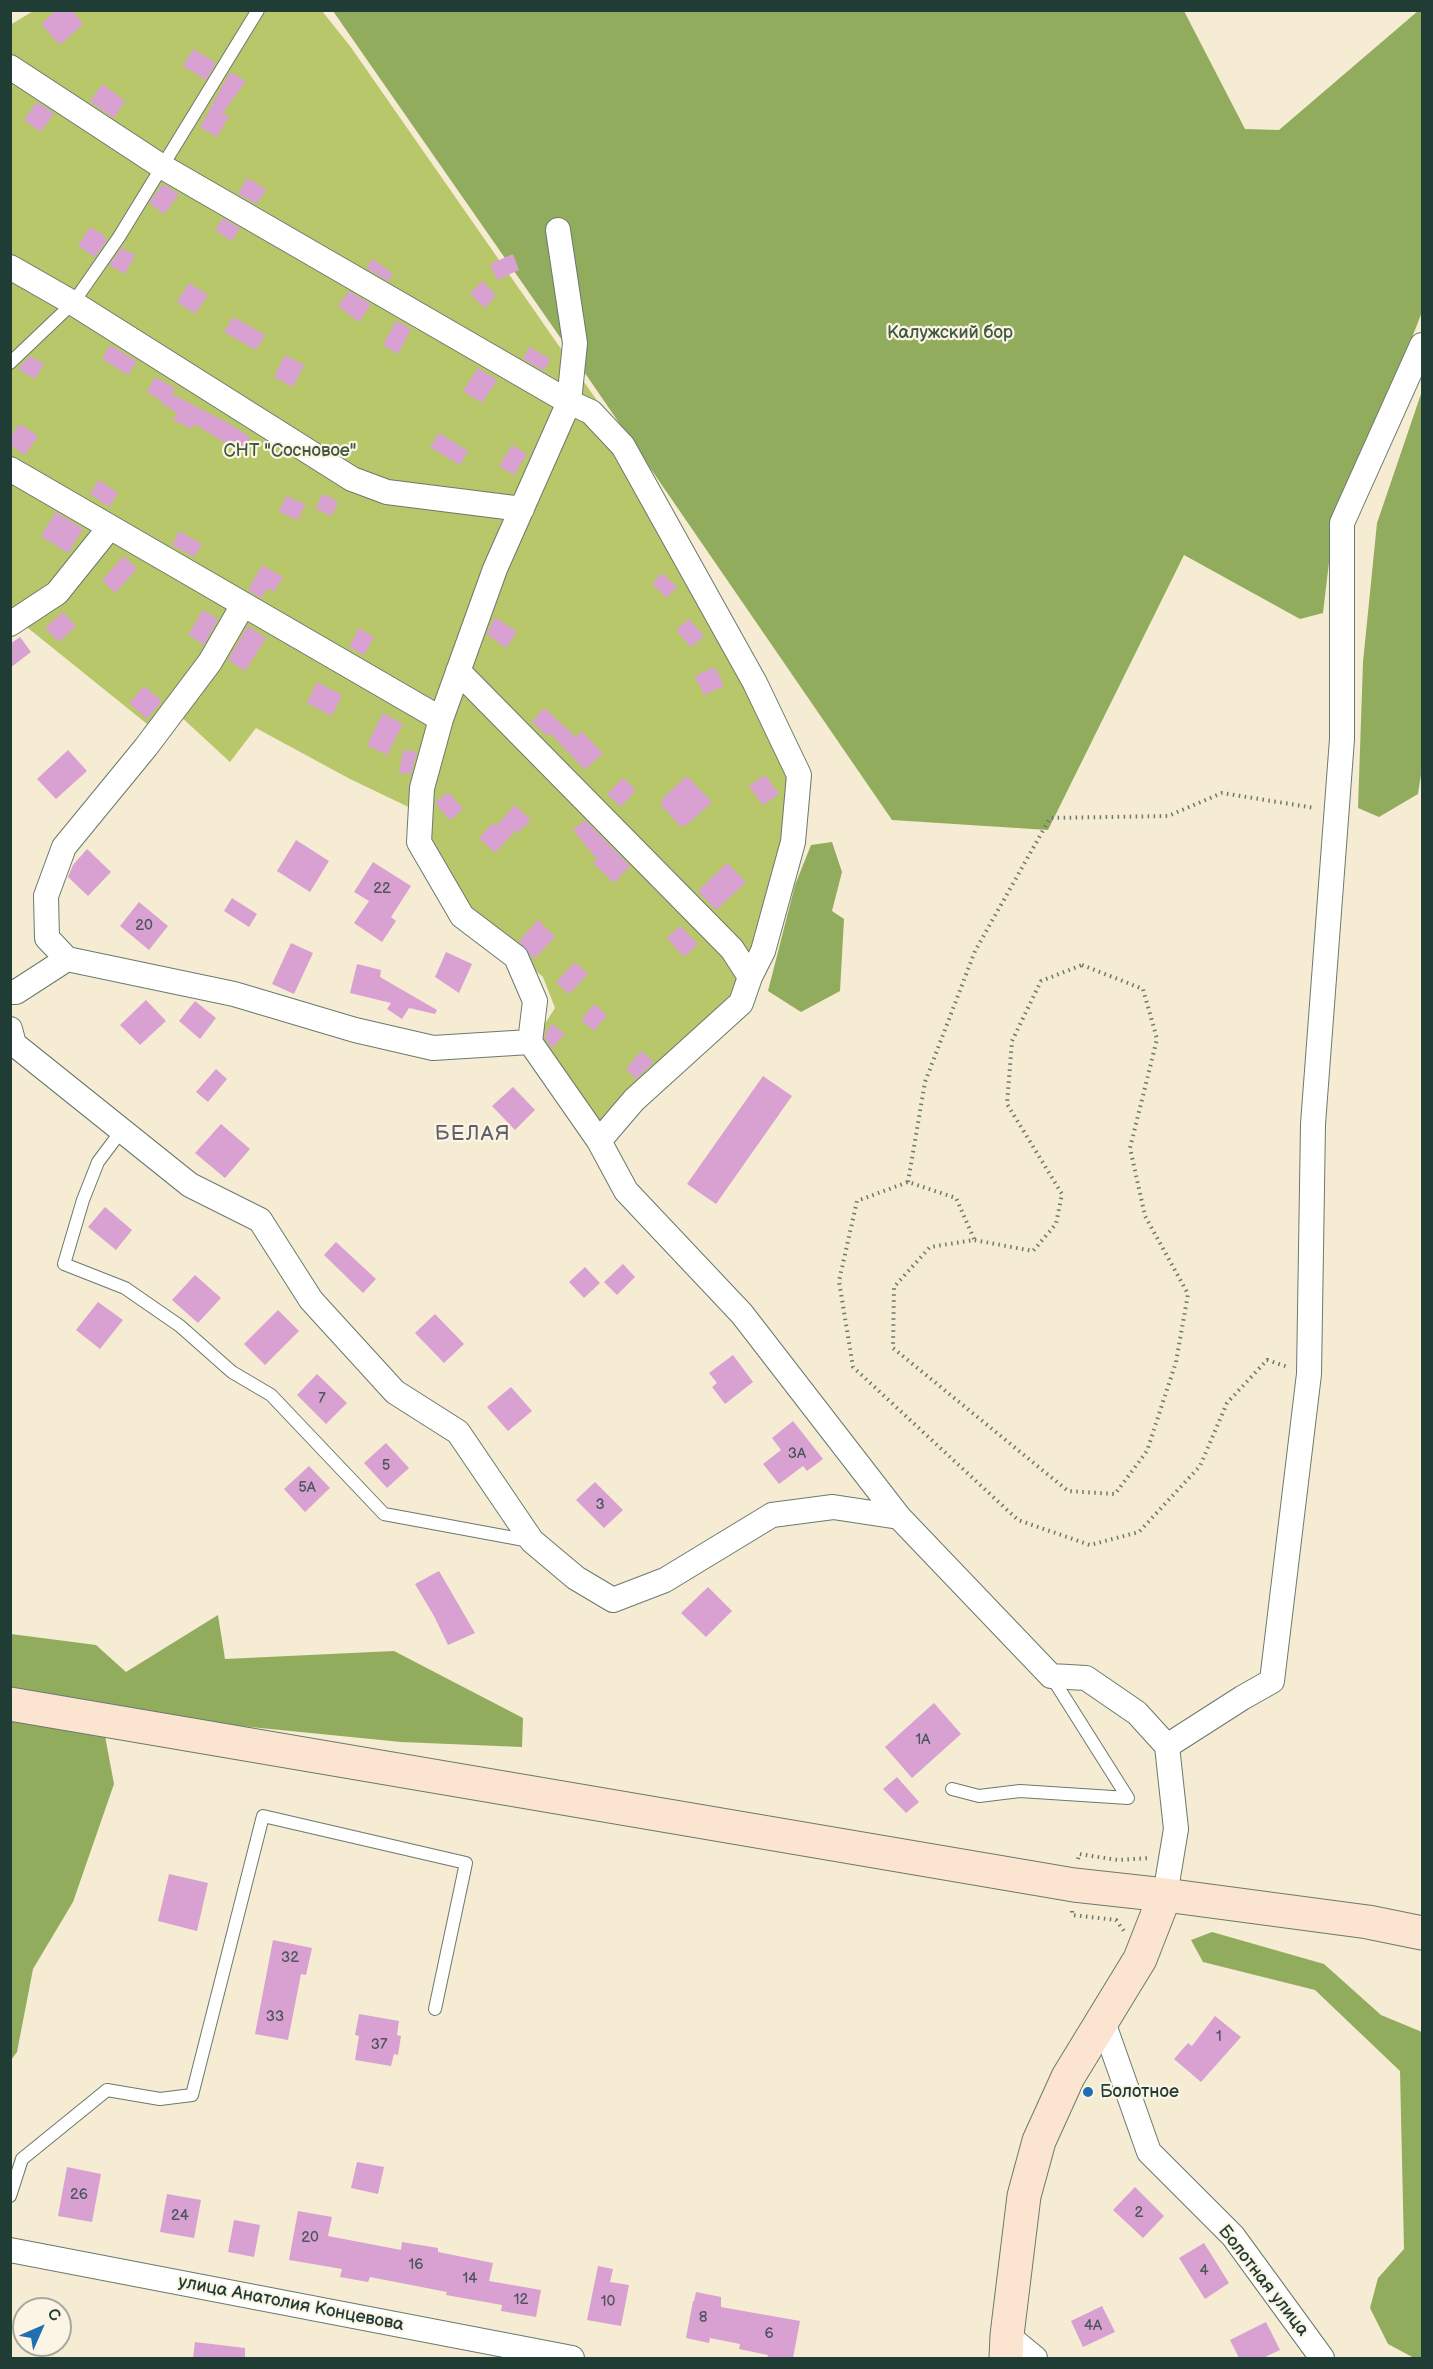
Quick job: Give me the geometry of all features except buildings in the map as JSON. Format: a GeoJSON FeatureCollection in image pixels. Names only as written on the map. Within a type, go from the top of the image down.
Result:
{"type":"FeatureCollection","features":[{"type":"Feature","properties":{"kind":"main road"},"geometry":{"type":"LineString","coordinates":[[10,1704],[1074,1885],[1368,1922],[1422,1932]]}},
{"type":"Feature","properties":{"kind":"main road"},"geometry":{"type":"LineString","coordinates":[[1006,2347],[1024,2196],[1039,2141],[1068,2077],[1140,1959],[1165,1895]]}},
{"type":"Feature","properties":{"kind":"street"},"geometry":{"type":"LineString","coordinates":[[10,68],[161,166],[569,402],[591,412],[623,446],[755,683],[799,775],[793,842],[763,951],[750,976],[741,1003],[634,1100],[599,1141]]}},
{"type":"Feature","properties":{"kind":"street"},"geometry":{"type":"LineString","coordinates":[[558,230],[575,343],[569,402],[495,569],[441,719],[422,788],[419,842],[462,916],[516,957],[535,1001],[530,1042],[599,1141],[626,1191],[742,1314],[899,1517],[1051,1676],[1086,1678],[1137,1713],[1167,1746],[1176,1829],[1165,1895]]}},
{"type":"Feature","properties":{"kind":"street"},"geometry":{"type":"LineString","coordinates":[[10,267],[73,303],[352,480],[387,492],[522,509]]}},
{"type":"Feature","properties":{"kind":"street"},"geometry":{"type":"LineString","coordinates":[[1167,1746],[1272,1681],[1309,1374],[1313,1124],[1342,739],[1342,523],[1422,345]]}},
{"type":"Feature","properties":{"kind":"street"},"geometry":{"type":"LineString","coordinates":[[10,469],[441,719]]}},
{"type":"Feature","properties":{"kind":"street"},"geometry":{"type":"LineString","coordinates":[[10,624],[57,593],[110,527]]}},
{"type":"Feature","properties":{"kind":"street"},"geometry":{"type":"LineString","coordinates":[[243,605],[210,662],[146,747],[64,847],[46,896],[47,938],[67,959],[234,994],[355,1030],[433,1048],[530,1042]]}},
{"type":"Feature","properties":{"kind":"street"},"geometry":{"type":"LineString","coordinates":[[458,671],[732,949],[750,976]]}},
{"type":"Feature","properties":{"kind":"street"},"geometry":{"type":"LineString","coordinates":[[10,1017],[13,992],[67,959]]}},
{"type":"Feature","properties":{"kind":"street"},"geometry":{"type":"LineString","coordinates":[[10,1029],[14,1044],[190,1185],[260,1220],[311,1300],[395,1392],[459,1432],[532,1541],[576,1578],[612,1600],[665,1580],[772,1515],[833,1507],[899,1517]]}},
{"type":"Feature","properties":{"kind":"street","name":"Болотная улица"},"geometry":{"type":"LineString","coordinates":[[1102,2019],[1149,2152],[1233,2236],[1322,2358]]}},
{"type":"Feature","properties":{"kind":"street","name":"улица Анатолия Концевова"},"geometry":{"type":"LineString","coordinates":[[10,2250],[572,2358]]}},
{"type":"Feature","properties":{"kind":"street"},"geometry":{"type":"LineString","coordinates":[[1006,2347],[1035,2358]]}},
{"type":"Feature","properties":{"kind":"lane"},"geometry":{"type":"LineString","coordinates":[[10,363],[73,303],[119,237],[258,10]]}},
{"type":"Feature","properties":{"kind":"lane"},"geometry":{"type":"LineString","coordinates":[[122,1130],[98,1162],[83,1200],[64,1264],[125,1288],[180,1326],[232,1372],[271,1395],[384,1514],[532,1541]]}},
{"type":"Feature","properties":{"kind":"lane"},"geometry":{"type":"LineString","coordinates":[[952,1790],[979,1796],[1020,1791],[1128,1798],[1051,1676]]}},
{"type":"Feature","properties":{"kind":"lane"},"geometry":{"type":"LineString","coordinates":[[10,2196],[22,2159],[107,2090],[160,2099],[192,2095],[262,1816],[466,1863],[435,2008]]}},
{"type":"Feature","properties":{"kind":"path"},"geometry":{"type":"LineString","coordinates":[[908,1182],[925,1082],[975,951],[1050,818],[1168,816],[1222,793],[1337,812]]}},
{"type":"Feature","properties":{"kind":"path"},"geometry":{"type":"LineString","coordinates":[[1082,965],[1143,989],[1157,1039],[1130,1148],[1145,1216],[1188,1294],[1176,1362],[1147,1451],[1115,1494],[1068,1491],[893,1348],[894,1287],[930,1247],[974,1240],[1033,1251],[1056,1224],[1062,1194],[1007,1104],[1012,1041],[1041,981],[1082,965]]}},
{"type":"Feature","properties":{"kind":"path"},"geometry":{"type":"LineString","coordinates":[[974,1240],[956,1198],[908,1182],[857,1201],[839,1281],[853,1367],[1018,1520],[1090,1545],[1139,1532],[1200,1466],[1227,1403],[1268,1360],[1309,1374]]}},
{"type":"Feature","properties":{"kind":"path"},"geometry":{"type":"LineString","coordinates":[[1130,1940],[1116,1920],[1072,1915],[1079,1854],[1118,1860],[1152,1858],[1155,1850]]}},
{"type":"Feature","properties":{"kind":"green space","name":"СНТ \"Сосновое\""},"geometry":{"type":"Polygon","coordinates":[[[35,10],[322,11],[350,46],[605,412],[806,795],[761,977],[601,1126],[537,1036],[555,1008],[543,977],[467,914],[419,812],[350,779],[256,728],[230,762],[179,715],[162,736],[23,624],[11,631],[10,25],[35,10]]]}},
{"type":"Feature","properties":{"kind":"green space","name":"Калужский бор"},"geometry":{"type":"Polygon","coordinates":[[[333,11],[1184,11],[1245,129],[1279,130],[1418,11],[1422,11],[1422,312],[1375,432],[1335,512],[1323,613],[1300,619],[1184,555],[1048,830],[892,820],[333,11]]]}},
{"type":"Feature","properties":{"kind":"green space"},"geometry":{"type":"Polygon","coordinates":[[[1422,391],[1422,768],[1418,794],[1379,817],[1358,808],[1363,662],[1377,523],[1422,391]]]}},
{"type":"Feature","properties":{"kind":"green space"},"geometry":{"type":"Polygon","coordinates":[[[832,842],[842,872],[832,911],[844,919],[840,991],[801,1012],[768,991],[795,885],[811,845],[832,842]]]}},
{"type":"Feature","properties":{"kind":"green space"},"geometry":{"type":"Polygon","coordinates":[[[218,1615],[225,1659],[394,1651],[523,1718],[522,1747],[401,1742],[200,1722],[11,1687],[11,1634],[96,1645],[126,1672],[218,1615]]]}},
{"type":"Feature","properties":{"kind":"green space"},"geometry":{"type":"Polygon","coordinates":[[[11,1720],[105,1736],[114,1784],[73,1902],[33,1969],[17,2052],[11,2060],[11,1720]]]}},
{"type":"Feature","properties":{"kind":"green space"},"geometry":{"type":"Polygon","coordinates":[[[1212,1932],[1324,1964],[1381,2015],[1422,2032],[1422,2358],[1414,2358],[1388,2344],[1370,2308],[1378,2278],[1404,2249],[1400,2071],[1315,1990],[1203,1962],[1191,1940],[1212,1932]]]}},
{"type":"Feature","properties":{"kind":"place","name":"Болотное"},"geometry":{"type":"Point","coordinates":[1088,2092]}},
{"type":"Feature","properties":{"kind":"district","name":"БЕЛАЯ"},"geometry":{"type":"Point","coordinates":[473,1135]}}]}
